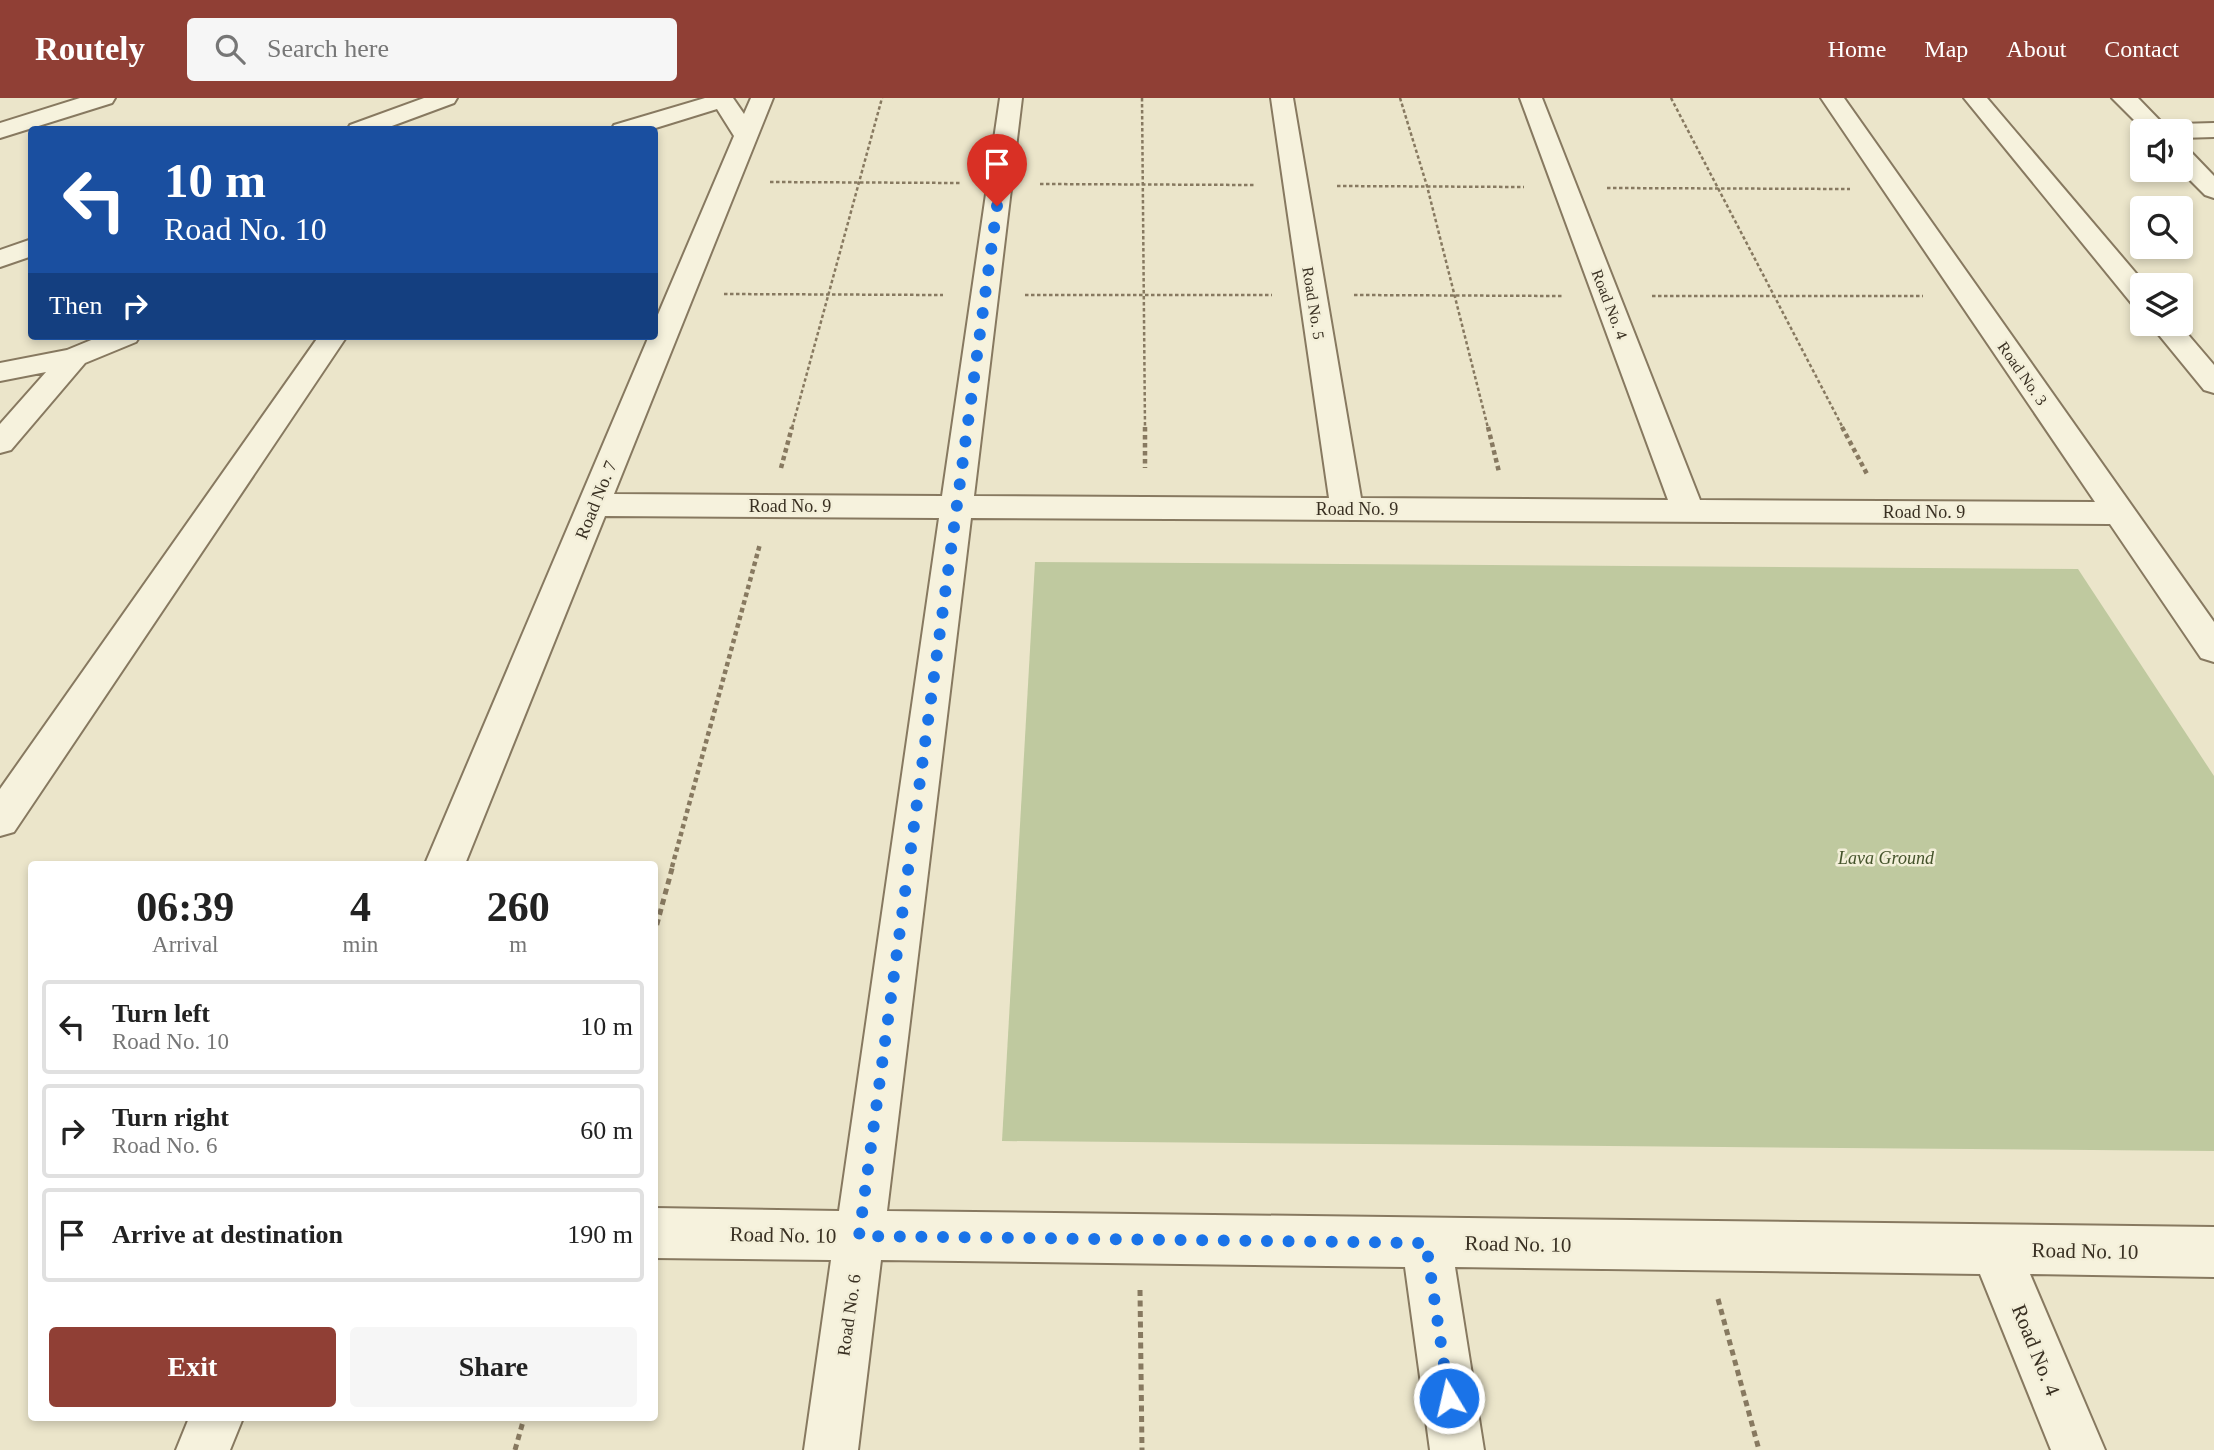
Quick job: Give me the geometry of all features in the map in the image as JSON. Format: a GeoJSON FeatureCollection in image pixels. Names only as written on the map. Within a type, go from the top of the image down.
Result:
{"type":"FeatureCollection","features":[{"type":"Feature","properties":{"kind":"street"},"geometry":{"type":"LineString","coordinates":[[0,131],[104,98]]}},
{"type":"Feature","properties":{"kind":"street"},"geometry":{"type":"LineString","coordinates":[[370,126],[446,98]]}},
{"type":"Feature","properties":{"kind":"street"},"geometry":{"type":"LineString","coordinates":[[620,126],[658,98]]}},
{"type":"Feature","properties":{"kind":"street"},"geometry":{"type":"LineString","coordinates":[[713,98],[743,98]]}},
{"type":"Feature","properties":{"kind":"street","name":"Road No. 7"},"geometry":{"type":"LineString","coordinates":[[446,861],[762,98]]}},
{"type":"Feature","properties":{"kind":"street","name":"Road No. 6"},"geometry":{"type":"LineString","coordinates":[[831,1450],[1011,98]]}},
{"type":"Feature","properties":{"kind":"street","name":"Road No. 5"},"geometry":{"type":"LineString","coordinates":[[1282,98],[1347,509]]}},
{"type":"Feature","properties":{"kind":"street","name":"Road No. 4"},"geometry":{"type":"LineString","coordinates":[[1531,98],[1688,511]]}},
{"type":"Feature","properties":{"kind":"street","name":"Road No. 3"},"geometry":{"type":"LineString","coordinates":[[1832,98],[2214,649]]}},
{"type":"Feature","properties":{"kind":"street"},"geometry":{"type":"LineString","coordinates":[[1975,98],[2130,284]]}},
{"type":"Feature","properties":{"kind":"street"},"geometry":{"type":"LineString","coordinates":[[2123,98],[2146,119]]}},
{"type":"Feature","properties":{"kind":"street"},"geometry":{"type":"LineString","coordinates":[[635,126],[723,100],[746,136]]}},
{"type":"Feature","properties":{"kind":"street"},"geometry":{"type":"LineString","coordinates":[[2193,131],[2214,130]]}},
{"type":"Feature","properties":{"kind":"street"},"geometry":{"type":"LineString","coordinates":[[2193,168],[2214,190]]}},
{"type":"Feature","properties":{"kind":"street"},"geometry":{"type":"LineString","coordinates":[[0,258],[28,248]]}},
{"type":"Feature","properties":{"kind":"street"},"geometry":{"type":"LineString","coordinates":[[2174,336],[2214,384]]}},
{"type":"Feature","properties":{"kind":"street"},"geometry":{"type":"LineString","coordinates":[[0,372],[75,357],[116,340]]}},
{"type":"Feature","properties":{"kind":"street"},"geometry":{"type":"LineString","coordinates":[[0,821],[330,340]]}},
{"type":"Feature","properties":{"kind":"street"},"geometry":{"type":"LineString","coordinates":[[0,443],[75,357]]}},
{"type":"Feature","properties":{"kind":"street","name":"Road No. 9"},"geometry":{"type":"LineString","coordinates":[[594,505],[2120,513]]}},
{"type":"Feature","properties":{"kind":"street","name":"Road No. 10"},"geometry":{"type":"LineString","coordinates":[[658,1233],[2214,1252]]}},
{"type":"Feature","properties":{"kind":"street"},"geometry":{"type":"LineString","coordinates":[[1426,1243],[1457,1450]]}},
{"type":"Feature","properties":{"kind":"street","name":"Road No. 4"},"geometry":{"type":"LineString","coordinates":[[1995,1250],[2078,1450]]}},
{"type":"Feature","properties":{"kind":"street"},"geometry":{"type":"LineString","coordinates":[[203,1450],[215,1421]]}},
{"type":"Feature","properties":{"kind":"path"},"geometry":{"type":"LineString","coordinates":[[1142,98],[1145,508]]}},
{"type":"Feature","properties":{"kind":"path"},"geometry":{"type":"LineString","coordinates":[[1400,98],[1443,247],[1508,510]]}},
{"type":"Feature","properties":{"kind":"path"},"geometry":{"type":"LineString","coordinates":[[1671,98],[1886,512]]}},
{"type":"Feature","properties":{"kind":"path"},"geometry":{"type":"LineString","coordinates":[[1140,1240],[1142,1450]]}},
{"type":"Feature","properties":{"kind":"path"},"geometry":{"type":"LineString","coordinates":[[1703,1246],[1759,1450]]}},
{"type":"Feature","properties":{"kind":"path"},"geometry":{"type":"LineString","coordinates":[[515,1450],[523,1421]]}},
{"type":"Feature","properties":{"kind":"green space","name":"Lava Ground"},"geometry":{"type":"Polygon","coordinates":[[[1035,562],[2078,569],[2214,776],[2214,1151],[1002,1141],[1035,562]]]}},
{"type":"Feature","properties":{"kind":"route"},"geometry":{"type":"LineString","coordinates":[[997,206],[859,1236],[1426,1243],[1449,1398]]}}]}
